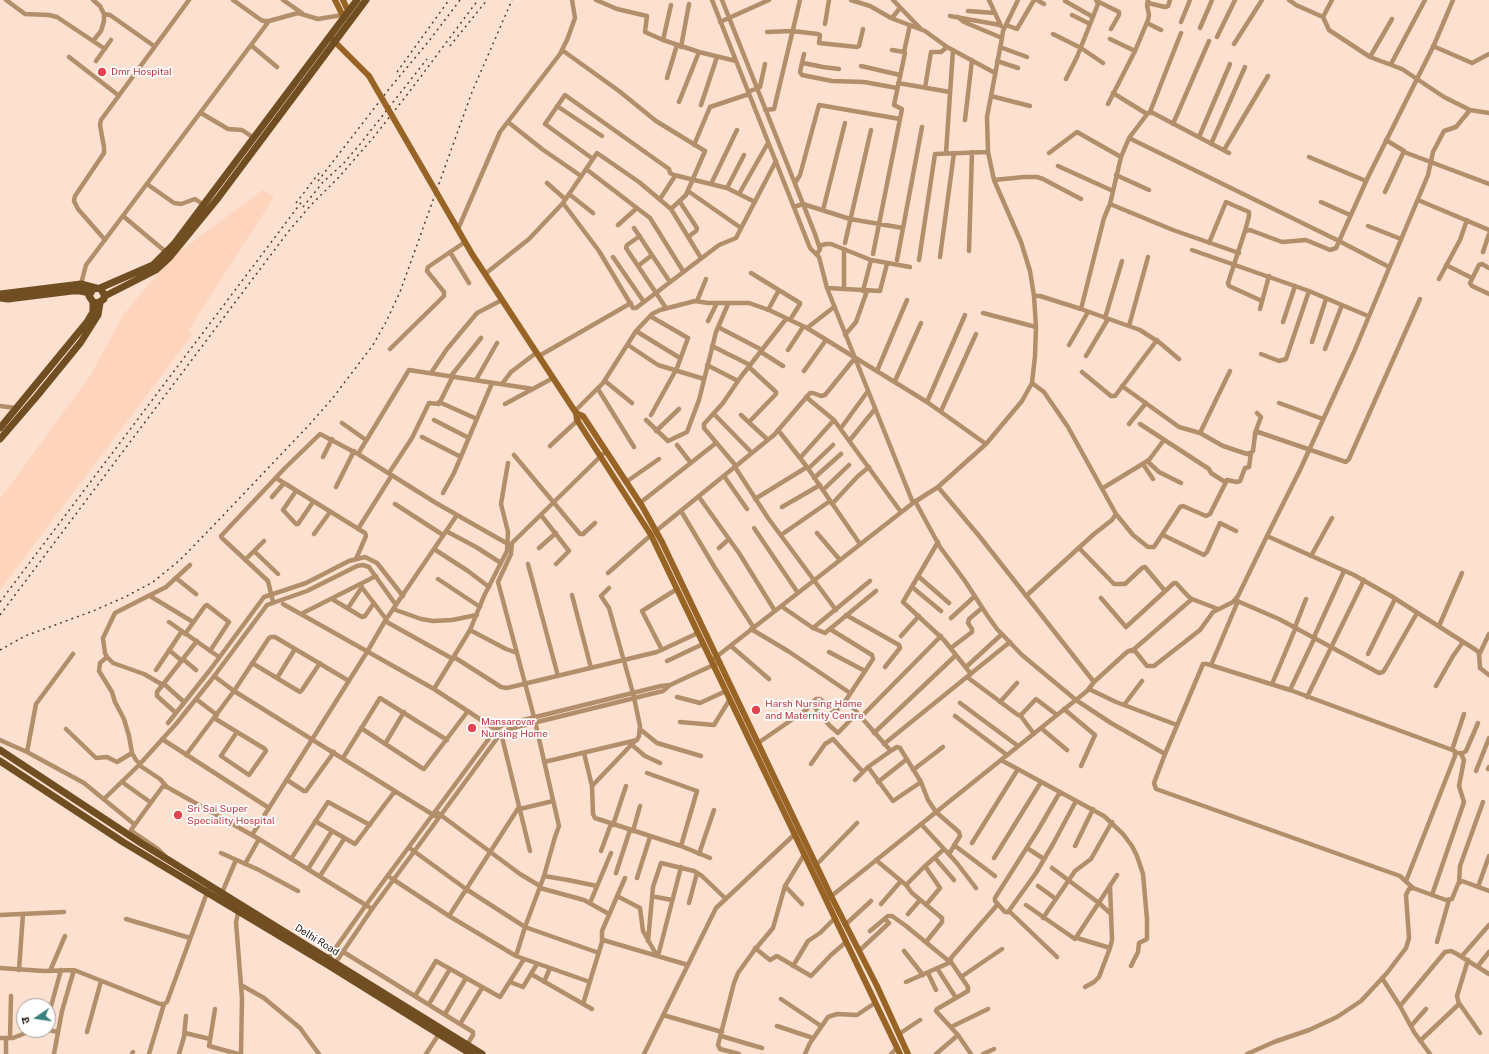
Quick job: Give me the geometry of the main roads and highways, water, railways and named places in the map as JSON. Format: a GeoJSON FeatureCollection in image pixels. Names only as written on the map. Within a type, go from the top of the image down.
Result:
{"type":"FeatureCollection","features":[{"type":"Feature","properties":{"kind":"main road"},"geometry":{"type":"LineString","coordinates":[[90,293],[90,298],[99,300],[156,270],[169,258],[218,198],[332,39],[345,15],[357,0]]}},
{"type":"Feature","properties":{"kind":"main road"},"geometry":{"type":"LineString","coordinates":[[90,293],[93,289],[153,265],[174,244],[254,138],[332,39],[366,0]]}},
{"type":"Feature","properties":{"kind":"main road"},"geometry":{"type":"LineString","coordinates":[[0,294],[81,284],[98,288],[104,292],[87,322],[0,428]]}},
{"type":"Feature","properties":{"kind":"main road"},"geometry":{"type":"LineString","coordinates":[[0,298],[8,299],[72,291],[90,293]]}},
{"type":"Feature","properties":{"kind":"main road"},"geometry":{"type":"LineString","coordinates":[[0,439],[38,396],[80,342],[98,315],[99,300]]}},
{"type":"Feature","properties":{"kind":"main road","name":"Delhi Road"},"geometry":{"type":"LineString","coordinates":[[0,750],[141,843],[241,904],[327,961]]}},
{"type":"Feature","properties":{"kind":"main road"},"geometry":{"type":"LineString","coordinates":[[0,761],[133,849],[238,912],[334,965],[439,1034],[469,1051]]}},
{"type":"Feature","properties":{"kind":"main road","name":"Delhi Road"},"geometry":{"type":"LineString","coordinates":[[334,965],[469,1051],[482,1054]]}},
{"type":"Feature","properties":{"kind":"railway"},"geometry":{"type":"LineString","coordinates":[[397,72],[449,0]]}},
{"type":"Feature","properties":{"kind":"railway"},"geometry":{"type":"LineString","coordinates":[[318,181],[460,0]]}},
{"type":"Feature","properties":{"kind":"railway"},"geometry":{"type":"LineString","coordinates":[[0,615],[288,232],[373,138],[478,0]]}},
{"type":"Feature","properties":{"kind":"railway"},"geometry":{"type":"LineString","coordinates":[[450,46],[487,0]]}},
{"type":"Feature","properties":{"kind":"railway"},"geometry":{"type":"LineString","coordinates":[[0,650],[25,636],[93,611],[125,597],[153,582],[180,560],[332,399],[373,345],[400,292],[472,92],[512,0]]}},
{"type":"Feature","properties":{"kind":"railway"},"geometry":{"type":"LineString","coordinates":[[303,207],[323,182],[343,164],[361,143],[427,59]]}},
{"type":"Feature","properties":{"kind":"railway"},"geometry":{"type":"LineString","coordinates":[[296,203],[319,173]]}},
{"type":"Feature","properties":{"kind":"railway"},"geometry":{"type":"LineString","coordinates":[[0,602],[303,200]]}},
{"type":"Feature","properties":{"kind":"place","name":"Dmr Hospital"},"geometry":{"type":"Point","coordinates":[102,72]}},
{"type":"Feature","properties":{"kind":"place","name":"Harsh Nursing Home and Maternity Centre"},"geometry":{"type":"Point","coordinates":[756,710]}},
{"type":"Feature","properties":{"kind":"place","name":"Mansarovar Nursing Home"},"geometry":{"type":"Point","coordinates":[472,728]}},
{"type":"Feature","properties":{"kind":"place","name":"Sri Sai Super Speciality Hospital"},"geometry":{"type":"Point","coordinates":[178,815]}}]}
